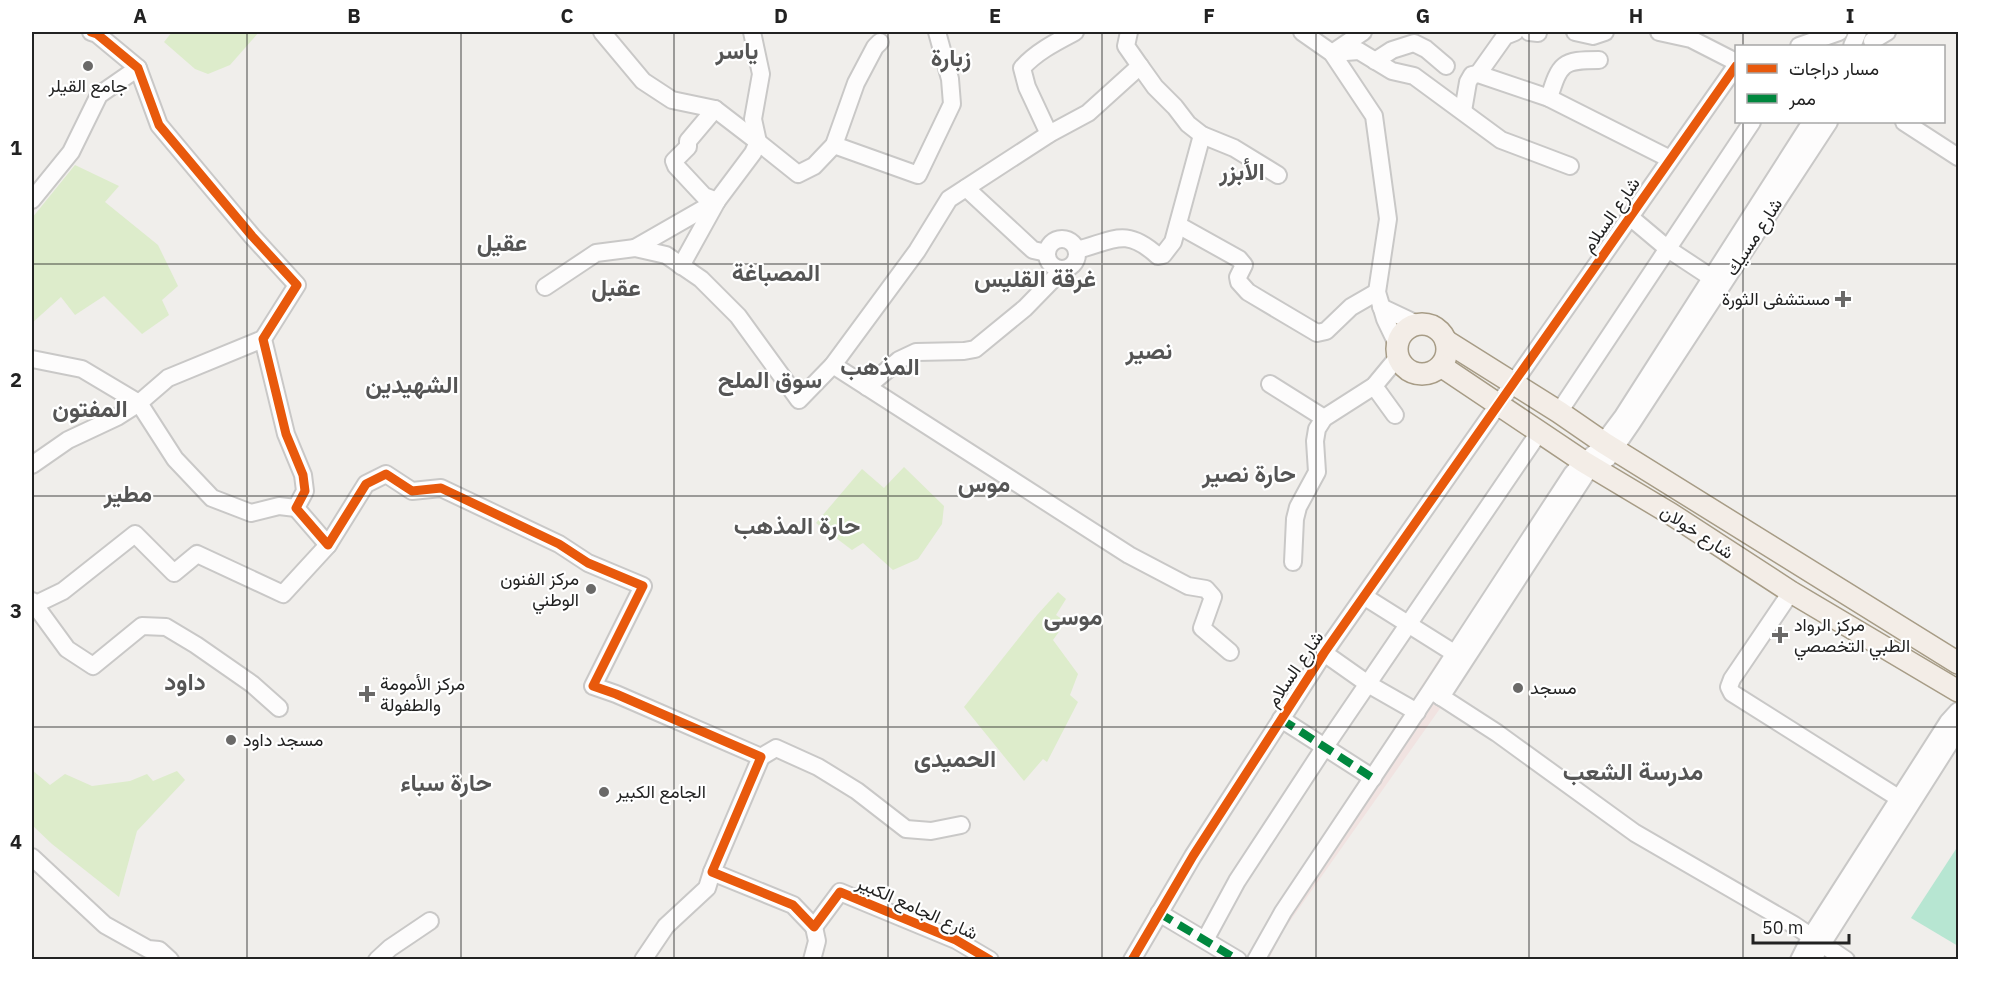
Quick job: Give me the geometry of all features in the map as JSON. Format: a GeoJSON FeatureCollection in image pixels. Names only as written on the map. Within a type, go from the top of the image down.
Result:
{"type":"FeatureCollection","features":[{"type":"Feature","properties":{"kind":"main road"},"geometry":{"type":"LineString","coordinates":[[1424,323],[1438,329],[1446,341],[1447,354],[1441,366],[1425,374],[1416,374],[1408,370],[1397,351],[1401,335],[1408,328],[1417,324],[1424,323]]}},
{"type":"Feature","properties":{"kind":"main road","name":"شارع خولان"},"geometry":{"type":"LineString","coordinates":[[1446,341],[1560,412],[1609,446],[1959,663]]}},
{"type":"Feature","properties":{"kind":"main road"},"geometry":{"type":"LineString","coordinates":[[1462,379],[1459,372],[1461,364],[1467,358],[1476,359]]}},
{"type":"Feature","properties":{"kind":"main road","name":"شارع خولان"},"geometry":{"type":"LineString","coordinates":[[1441,366],[1589,464],[1791,592],[1959,691]]}},
{"type":"Feature","properties":{"kind":"main road"},"geometry":{"type":"LineString","coordinates":[[1671,514],[1683,492]]}},
{"type":"Feature","properties":{"kind":"street"},"geometry":{"type":"LineString","coordinates":[[32,465],[68,440],[117,417],[139,403],[168,378],[263,339],[297,285],[252,236],[159,125],[138,68],[98,34],[91,32]]}},
{"type":"Feature","properties":{"kind":"street"},"geometry":{"type":"LineString","coordinates":[[602,32],[643,81],[672,100],[715,109],[798,174],[814,166],[834,145],[856,83],[880,42]]}},
{"type":"Feature","properties":{"kind":"street"},"geometry":{"type":"LineString","coordinates":[[681,266],[717,201],[753,153],[758,142],[753,119],[760,90],[761,74],[752,32]]}},
{"type":"Feature","properties":{"kind":"street"},"geometry":{"type":"LineString","coordinates":[[834,145],[918,175],[952,104],[950,79],[937,32]]}},
{"type":"Feature","properties":{"kind":"street"},"geometry":{"type":"LineString","coordinates":[[1049,134],[1027,87],[1022,68],[1029,60],[1075,32]]}},
{"type":"Feature","properties":{"kind":"street"},"geometry":{"type":"LineString","coordinates":[[1129,32],[1126,46],[1155,87],[1188,124],[1202,135],[1234,148],[1278,175]]}},
{"type":"Feature","properties":{"kind":"street"},"geometry":{"type":"LineString","coordinates":[[1293,562],[1295,519],[1298,507],[1317,472],[1315,441],[1317,429],[1324,418],[1374,386],[1397,351],[1379,300],[1388,219],[1374,116],[1332,53],[1302,32]]}},
{"type":"Feature","properties":{"kind":"street"},"geometry":{"type":"LineString","coordinates":[[1332,53],[1363,32]]}},
{"type":"Feature","properties":{"kind":"street"},"geometry":{"type":"LineString","coordinates":[[1478,74],[1505,36],[1515,32]]}},
{"type":"Feature","properties":{"kind":"street"},"geometry":{"type":"LineString","coordinates":[[1575,32],[1593,36],[1605,32]]}},
{"type":"Feature","properties":{"kind":"street"},"geometry":{"type":"LineString","coordinates":[[1659,32],[1691,39],[1735,63]]}},
{"type":"Feature","properties":{"kind":"street"},"geometry":{"type":"LineString","coordinates":[[1802,45],[1839,32]]}},
{"type":"Feature","properties":{"kind":"street"},"geometry":{"type":"LineString","coordinates":[[1872,40],[1887,32]]}},
{"type":"Feature","properties":{"kind":"street"},"geometry":{"type":"LineString","coordinates":[[1375,61],[1392,50],[1414,43],[1426,49],[1446,66]]}},
{"type":"Feature","properties":{"kind":"street"},"geometry":{"type":"LineString","coordinates":[[1332,53],[1359,51],[1392,71],[1414,76],[1501,140],[1570,166]]}},
{"type":"Feature","properties":{"kind":"street"},"geometry":{"type":"LineString","coordinates":[[1549,98],[1561,68],[1573,60],[1599,60]]}},
{"type":"Feature","properties":{"kind":"street"},"geometry":{"type":"LineString","coordinates":[[545,287],[596,253],[635,248],[666,255],[701,279],[738,316],[799,400],[833,364],[917,251],[949,199],[1049,134],[1088,113],[1140,66]]}},
{"type":"Feature","properties":{"kind":"street","name":"شارع السلام"},"geometry":{"type":"LineString","coordinates":[[1132,960],[1193,856],[1324,652],[1365,597],[1735,67]]}},
{"type":"Feature","properties":{"kind":"street"},"geometry":{"type":"LineString","coordinates":[[32,201],[71,152],[99,95],[138,68]]}},
{"type":"Feature","properties":{"kind":"street"},"geometry":{"type":"LineString","coordinates":[[1463,111],[1468,82],[1472,75],[1478,74],[1549,98],[1670,159]]}},
{"type":"Feature","properties":{"kind":"street"},"geometry":{"type":"LineString","coordinates":[[715,109],[688,141],[688,147],[674,161],[704,196],[717,201]]}},
{"type":"Feature","properties":{"kind":"street"},"geometry":{"type":"LineString","coordinates":[[1560,412],[1751,123]]}},
{"type":"Feature","properties":{"kind":"street","name":"شارع مسيك"},"geometry":{"type":"LineString","coordinates":[[1609,446],[1810,123]]}},
{"type":"Feature","properties":{"kind":"street","name":"شارع مسيك"},"geometry":{"type":"LineString","coordinates":[[1589,464],[1609,446],[1828,123]]}},
{"type":"Feature","properties":{"kind":"street"},"geometry":{"type":"LineString","coordinates":[[1906,123],[1959,157]]}},
{"type":"Feature","properties":{"kind":"street"},"geometry":{"type":"LineString","coordinates":[[1077,250],[1108,240],[1127,237],[1147,246],[1158,256],[1163,255],[1173,242],[1202,135]]}},
{"type":"Feature","properties":{"kind":"street"},"geometry":{"type":"LineString","coordinates":[[966,188],[1033,250],[1047,253]]}},
{"type":"Feature","properties":{"kind":"street"},"geometry":{"type":"LineString","coordinates":[[635,248],[717,201]]}},
{"type":"Feature","properties":{"kind":"street"},"geometry":{"type":"LineString","coordinates":[[1630,217],[1668,249],[1712,278]]}},
{"type":"Feature","properties":{"kind":"street"},"geometry":{"type":"LineString","coordinates":[[1178,225],[1239,260],[1244,265],[1238,276],[1239,282],[1248,292],[1317,333],[1326,331],[1351,307],[1379,300],[1417,324]]}},
{"type":"Feature","properties":{"kind":"street"},"geometry":{"type":"LineString","coordinates":[[1061,239],[1071,242],[1077,250],[1076,261],[1063,269],[1053,267],[1047,253],[1051,244],[1061,239]]}},
{"type":"Feature","properties":{"kind":"street"},"geometry":{"type":"LineString","coordinates":[[867,387],[899,360],[916,352],[975,349],[1025,308],[1063,269]]}},
{"type":"Feature","properties":{"kind":"street"},"geometry":{"type":"LineString","coordinates":[[263,339],[286,434],[303,475],[305,491],[296,508]]}},
{"type":"Feature","properties":{"kind":"street"},"geometry":{"type":"LineString","coordinates":[[32,358],[82,369],[139,403],[175,459],[213,498],[251,513],[279,506],[296,508],[328,544]]}},
{"type":"Feature","properties":{"kind":"street"},"geometry":{"type":"LineString","coordinates":[[833,364],[1129,555],[1188,586],[1206,589],[1213,597],[1202,628],[1230,652]]}},
{"type":"Feature","properties":{"kind":"street"},"geometry":{"type":"LineString","coordinates":[[1270,384],[1324,418]]}},
{"type":"Feature","properties":{"kind":"street"},"geometry":{"type":"LineString","coordinates":[[1374,386],[1395,415]]}},
{"type":"Feature","properties":{"kind":"street"},"geometry":{"type":"LineString","coordinates":[[1205,940],[1237,881],[1324,748],[1540,431]]}},
{"type":"Feature","properties":{"kind":"street"},"geometry":{"type":"LineString","coordinates":[[1436,693],[1454,653],[1572,474],[1589,464]]}},
{"type":"Feature","properties":{"kind":"street"},"geometry":{"type":"LineString","coordinates":[[1256,960],[1283,912],[1417,712],[1436,693],[1588,471],[1589,464]]}},
{"type":"Feature","properties":{"kind":"street"},"geometry":{"type":"LineString","coordinates":[[279,708],[243,678],[166,627],[142,626],[93,666],[67,649],[33,604],[63,591],[135,534],[174,573],[197,554],[283,594],[328,544],[366,484],[386,474],[412,491],[441,488],[559,544],[588,563],[643,586],[593,686],[761,757]]}},
{"type":"Feature","properties":{"kind":"street"},"geometry":{"type":"LineString","coordinates":[[1791,592],[1732,679],[1729,687],[1732,693],[1900,799]]}},
{"type":"Feature","properties":{"kind":"street"},"geometry":{"type":"LineString","coordinates":[[1365,597],[1454,653]]}},
{"type":"Feature","properties":{"kind":"street"},"geometry":{"type":"LineString","coordinates":[[1324,652],[1368,684],[1417,712]]}},
{"type":"Feature","properties":{"kind":"street"},"geometry":{"type":"LineString","coordinates":[[1436,693],[1497,733],[1635,833],[1817,939],[1846,960]]}},
{"type":"Feature","properties":{"kind":"street"},"geometry":{"type":"LineString","coordinates":[[1812,960],[1817,939],[1900,799],[1948,722],[1959,711]]}},
{"type":"Feature","properties":{"kind":"street"},"geometry":{"type":"LineString","coordinates":[[1281,719],[1373,778]]}},
{"type":"Feature","properties":{"kind":"street"},"geometry":{"type":"LineString","coordinates":[[1799,960],[1817,939],[1959,730]]}},
{"type":"Feature","properties":{"kind":"street"},"geometry":{"type":"LineString","coordinates":[[643,960],[666,926],[706,888],[761,757],[776,748],[818,767],[857,792],[906,829],[931,831],[961,825]]}},
{"type":"Feature","properties":{"kind":"street"},"geometry":{"type":"LineString","coordinates":[[32,856],[105,925],[148,949],[159,950],[170,960]]}},
{"type":"Feature","properties":{"kind":"street"},"geometry":{"type":"LineString","coordinates":[[712,872],[793,905],[814,927],[817,940],[812,960]]}},
{"type":"Feature","properties":{"kind":"street","name":"شارع الجامع الكبير"},"geometry":{"type":"LineString","coordinates":[[814,927],[840,892],[956,940],[990,960]]}},
{"type":"Feature","properties":{"kind":"street"},"geometry":{"type":"LineString","coordinates":[[1160,913],[1238,960]]}},
{"type":"Feature","properties":{"kind":"street"},"geometry":{"type":"LineString","coordinates":[[377,960],[390,948],[430,921]]}},
{"type":"Feature","properties":{"kind":"shaded area"},"geometry":{"type":"Polygon","coordinates":[[[1446,648],[1470,666],[1283,931],[1269,959],[1244,960],[1446,648]]]}},
{"type":"Feature","properties":{"kind":"green space"},"geometry":{"type":"Polygon","coordinates":[[[172,32],[259,32],[230,65],[208,74],[195,69],[164,42],[172,32]]]}},
{"type":"Feature","properties":{"kind":"green space"},"geometry":{"type":"Polygon","coordinates":[[[75,165],[119,186],[105,202],[158,245],[178,286],[162,300],[169,315],[142,334],[104,296],[75,315],[61,297],[32,323],[32,218],[75,165]]]}},
{"type":"Feature","properties":{"kind":"green space"},"geometry":{"type":"Polygon","coordinates":[[[904,467],[944,506],[942,524],[918,559],[893,570],[863,543],[852,550],[816,523],[862,469],[884,488],[904,467]]]}},
{"type":"Feature","properties":{"kind":"green space"},"geometry":{"type":"Polygon","coordinates":[[[1058,592],[1066,599],[1056,615],[1066,622],[1053,640],[1078,674],[1070,695],[1078,702],[1047,762],[1043,759],[1024,781],[964,707],[1058,592]]]}},
{"type":"Feature","properties":{"kind":"green space"},"geometry":{"type":"Polygon","coordinates":[[[32,770],[50,785],[65,774],[92,786],[130,781],[147,774],[153,781],[177,771],[185,780],[137,831],[119,897],[52,844],[32,825],[32,770]]]}},
{"type":"Feature","properties":{"kind":"green space"},"geometry":{"type":"Polygon","coordinates":[[[1958,846],[1958,946],[1911,918],[1958,846]]]}},
{"type":"Feature","properties":{"kind":"marked path"},"geometry":{"type":"LineString","coordinates":[[1281,719],[1373,778]]}},
{"type":"Feature","properties":{"kind":"marked path"},"geometry":{"type":"LineString","coordinates":[[1159,913],[1238,960]]}},
{"type":"Feature","properties":{"kind":"cycle path"},"geometry":{"type":"LineString","coordinates":[[91,32],[97,34],[138,68],[159,125],[252,236],[297,285],[263,339],[286,434],[303,475],[305,491],[296,508],[328,545],[366,484],[386,474],[412,491],[441,488],[559,544],[588,563],[643,586],[593,686],[761,757],[712,872],[793,905],[814,927],[840,892],[956,940],[990,960]]}},
{"type":"Feature","properties":{"kind":"cycle path"},"geometry":{"type":"LineString","coordinates":[[1132,960],[1193,856],[1324,653],[1735,67]]}},
{"type":"Feature","properties":{"kind":"place","name":"جامع القيلر"},"geometry":{"type":"Point","coordinates":[88,66]}},
{"type":"Feature","properties":{"kind":"place","name":"مستشفى الثورة"},"geometry":{"type":"Point","coordinates":[1843,299]}},
{"type":"Feature","properties":{"kind":"place","name":"مركز الفنون الوطني"},"geometry":{"type":"Point","coordinates":[591,589]}},
{"type":"Feature","properties":{"kind":"place","name":"مركز الرواد الطبي التخصصي"},"geometry":{"type":"Point","coordinates":[1780,635]}},
{"type":"Feature","properties":{"kind":"place","name":"مسجد"},"geometry":{"type":"Point","coordinates":[1518,688]}},
{"type":"Feature","properties":{"kind":"place","name":"مركز الأمومة والطفولة"},"geometry":{"type":"Point","coordinates":[367,694]}},
{"type":"Feature","properties":{"kind":"place","name":"مسجد داود"},"geometry":{"type":"Point","coordinates":[231,740]}},
{"type":"Feature","properties":{"kind":"place","name":"الجامع الكبير"},"geometry":{"type":"Point","coordinates":[604,792]}},
{"type":"Feature","properties":{"kind":"district","name":"ياسر"},"geometry":{"type":"Point","coordinates":[737,51]}},
{"type":"Feature","properties":{"kind":"district","name":"زبارة"},"geometry":{"type":"Point","coordinates":[951,58]}},
{"type":"Feature","properties":{"kind":"district","name":"الأبزر"},"geometry":{"type":"Point","coordinates":[1242,172]}},
{"type":"Feature","properties":{"kind":"district","name":"عقيل"},"geometry":{"type":"Point","coordinates":[502,243]}},
{"type":"Feature","properties":{"kind":"district","name":"المصباغة"},"geometry":{"type":"Point","coordinates":[776,273]}},
{"type":"Feature","properties":{"kind":"district","name":"غرقة القليس"},"geometry":{"type":"Point","coordinates":[1035,279]}},
{"type":"Feature","properties":{"kind":"district","name":"عقبل"},"geometry":{"type":"Point","coordinates":[616,288]}},
{"type":"Feature","properties":{"kind":"district","name":"نصير"},"geometry":{"type":"Point","coordinates":[1149,351]}},
{"type":"Feature","properties":{"kind":"district","name":"المذهب"},"geometry":{"type":"Point","coordinates":[880,367]}},
{"type":"Feature","properties":{"kind":"district","name":"سوق الملح"},"geometry":{"type":"Point","coordinates":[770,380]}},
{"type":"Feature","properties":{"kind":"district","name":"الشهيدين"},"geometry":{"type":"Point","coordinates":[412,385]}},
{"type":"Feature","properties":{"kind":"district","name":"المفتون"},"geometry":{"type":"Point","coordinates":[90,409]}},
{"type":"Feature","properties":{"kind":"district","name":"حارة نصير"},"geometry":{"type":"Point","coordinates":[1249,474]}},
{"type":"Feature","properties":{"kind":"district","name":"موس"},"geometry":{"type":"Point","coordinates":[984,484]}},
{"type":"Feature","properties":{"kind":"district","name":"مطير"},"geometry":{"type":"Point","coordinates":[128,494]}},
{"type":"Feature","properties":{"kind":"district","name":"حارة المذهب"},"geometry":{"type":"Point","coordinates":[797,526]}},
{"type":"Feature","properties":{"kind":"district","name":"موسى"},"geometry":{"type":"Point","coordinates":[1073,617]}},
{"type":"Feature","properties":{"kind":"district","name":"داود"},"geometry":{"type":"Point","coordinates":[185,682]}},
{"type":"Feature","properties":{"kind":"district","name":"الحميدى"},"geometry":{"type":"Point","coordinates":[955,759]}},
{"type":"Feature","properties":{"kind":"district","name":"مدرسة الشعب"},"geometry":{"type":"Point","coordinates":[1633,772]}},
{"type":"Feature","properties":{"kind":"district","name":"حارة سباء"},"geometry":{"type":"Point","coordinates":[446,783]}}]}
